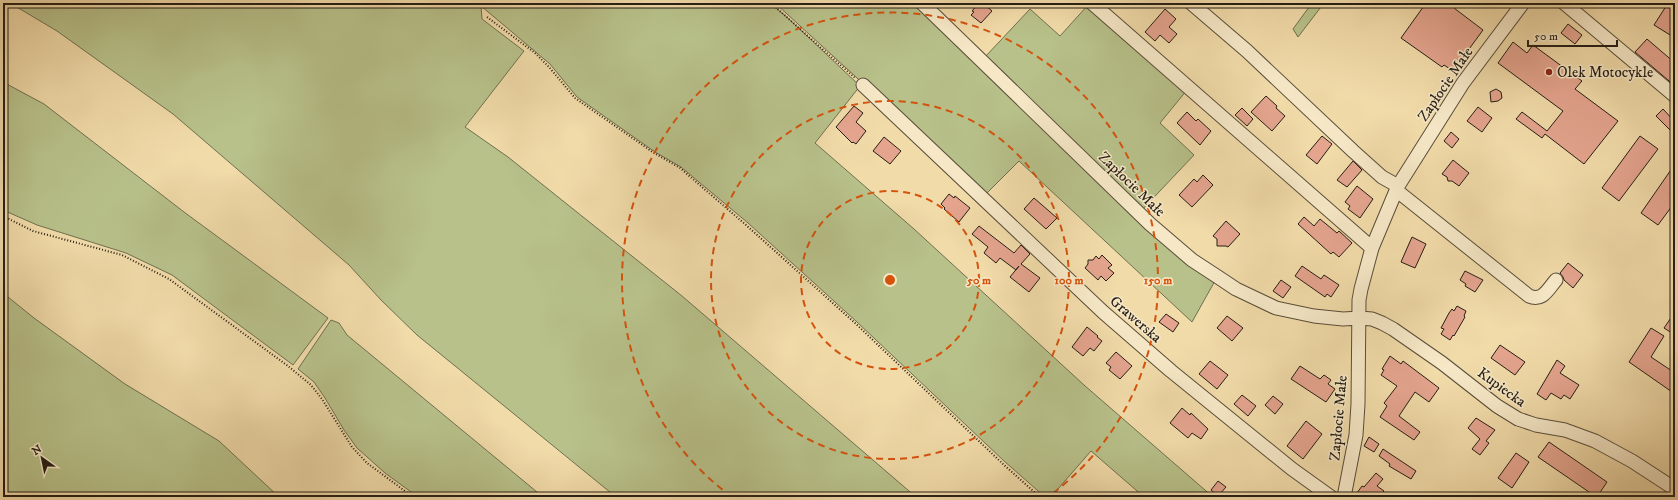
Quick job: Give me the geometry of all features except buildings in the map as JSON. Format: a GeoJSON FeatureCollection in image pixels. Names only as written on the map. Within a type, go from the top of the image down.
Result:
{"type":"FeatureCollection","features":[{"type":"Feature","properties":{"kind":"street","name":"Zapłocie Małe"},"geometry":{"type":"LineString","coordinates":[[922,3],[1150,224],[1192,260],[1236,289],[1276,308],[1314,316],[1343,319],[1360,318]]}},
{"type":"Feature","properties":{"kind":"street"},"geometry":{"type":"LineString","coordinates":[[1092,3],[1372,248]]}},
{"type":"Feature","properties":{"kind":"street"},"geometry":{"type":"LineString","coordinates":[[1191,3],[1247,51],[1364,161],[1530,296],[1538,298],[1542,297],[1556,280]]}},
{"type":"Feature","properties":{"kind":"street","name":"Zapłocie Małe"},"geometry":{"type":"LineString","coordinates":[[1344,497],[1356,435],[1360,289],[1372,248],[1397,188],[1463,83],[1523,3]]}},
{"type":"Feature","properties":{"kind":"street"},"geometry":{"type":"LineString","coordinates":[[1564,3],[1675,96]]}},
{"type":"Feature","properties":{"kind":"street","name":"Grawerska"},"geometry":{"type":"LineString","coordinates":[[863,85],[1104,312],[1171,371],[1292,469],[1331,497]]}},
{"type":"Feature","properties":{"kind":"street","name":"Kupiecka"},"geometry":{"type":"LineString","coordinates":[[1360,318],[1372,319],[1393,329],[1442,363],[1496,406],[1518,420],[1565,430],[1595,441],[1632,461],[1675,488]]}},
{"type":"Feature","properties":{"kind":"path"},"geometry":{"type":"LineString","coordinates":[[772,3],[863,85]]}},
{"type":"Feature","properties":{"kind":"path"},"geometry":{"type":"LineString","coordinates":[[487,16],[535,53],[549,67],[574,98],[654,153],[680,168],[746,225],[855,324],[1040,497]]}},
{"type":"Feature","properties":{"kind":"path"},"geometry":{"type":"LineString","coordinates":[[3,216],[33,231],[122,255],[169,279],[288,366],[311,385],[352,447],[367,463],[413,497]]}},
{"type":"Feature","properties":{"kind":"green space"},"geometry":{"type":"Polygon","coordinates":[[[10,3],[770,3],[860,86],[815,143],[914,229],[1084,385],[1213,497],[1144,497],[1091,451],[1051,497],[1045,497],[1004,461],[857,322],[748,223],[681,167],[655,152],[577,97],[550,64],[481,6],[482,19],[524,51],[465,127],[508,157],[682,296],[916,497],[616,497],[417,335],[381,300],[349,265],[173,114],[57,31],[10,3]]]}},
{"type":"Feature","properties":{"kind":"green space"},"geometry":{"type":"Polygon","coordinates":[[[775,3],[918,3],[1216,279],[1192,322],[1019,161],[985,195],[775,3]]]}},
{"type":"Feature","properties":{"kind":"green space"},"geometry":{"type":"Polygon","coordinates":[[[1312,3],[1324,3],[1298,37],[1293,29],[1312,3]]]}},
{"type":"Feature","properties":{"kind":"green space"},"geometry":{"type":"Polygon","coordinates":[[[1088,5],[1187,90],[1160,123],[1194,155],[1141,211],[985,57],[1030,9],[1060,36],[1088,5]]]}},
{"type":"Feature","properties":{"kind":"green space"},"geometry":{"type":"Polygon","coordinates":[[[3,82],[44,104],[184,212],[328,318],[293,365],[172,275],[126,253],[37,225],[3,210],[3,82]]]}},
{"type":"Feature","properties":{"kind":"green space"},"geometry":{"type":"Polygon","coordinates":[[[3,293],[34,318],[125,384],[219,441],[279,497],[3,497],[3,293]]]}},
{"type":"Feature","properties":{"kind":"green space"},"geometry":{"type":"Polygon","coordinates":[[[331,320],[339,323],[347,335],[543,497],[418,497],[385,473],[357,448],[314,382],[298,369],[331,320]]]}},
{"type":"Feature","properties":{"kind":"place","name":"Olek Motocykle"},"geometry":{"type":"Point","coordinates":[1549,72]}}]}
